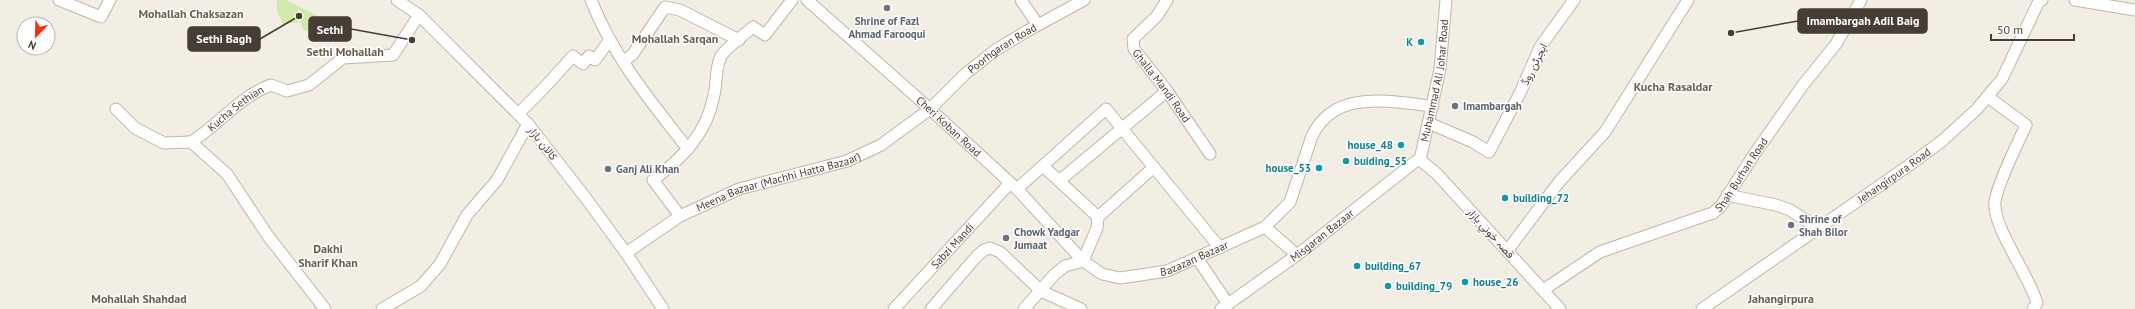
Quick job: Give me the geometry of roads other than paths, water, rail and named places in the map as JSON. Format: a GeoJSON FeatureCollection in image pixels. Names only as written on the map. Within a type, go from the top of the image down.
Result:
{"type":"FeatureCollection","features":[{"type":"Feature","properties":{"kind":"street"},"geometry":{"type":"LineString","coordinates":[[59,0],[101,18],[110,0]]}},
{"type":"Feature","properties":{"kind":"street","name":"کالان بازار"},"geometry":{"type":"LineString","coordinates":[[397,0],[419,15],[528,124],[585,197],[626,253],[662,309]]}},
{"type":"Feature","properties":{"kind":"street"},"geometry":{"type":"LineString","coordinates":[[591,0],[609,41],[688,149]]}},
{"type":"Feature","properties":{"kind":"street"},"geometry":{"type":"LineString","coordinates":[[680,216],[653,180],[688,149],[698,136],[711,114],[717,68],[722,56],[753,27],[765,35],[792,0]]}},
{"type":"Feature","properties":{"kind":"street","name":"Cheri Koban Road"},"geometry":{"type":"LineString","coordinates":[[807,0],[930,109],[1013,186],[1083,261]]}},
{"type":"Feature","properties":{"kind":"street"},"geometry":{"type":"LineString","coordinates":[[1021,0],[1038,25]]}},
{"type":"Feature","properties":{"kind":"street","name":"Poorhgaran Road"},"geometry":{"type":"LineString","coordinates":[[930,109],[964,75],[994,51],[1084,0]]}},
{"type":"Feature","properties":{"kind":"street","name":"Ghalla Mandi Road"},"geometry":{"type":"LineString","coordinates":[[1167,0],[1158,16],[1133,39],[1134,49],[1167,91],[1210,154]]}},
{"type":"Feature","properties":{"kind":"street","name":"Muhammad Ali Johar Road"},"geometry":{"type":"LineString","coordinates":[[1420,160],[1440,69],[1446,0]]}},
{"type":"Feature","properties":{"kind":"street","name":"ایجرٹن روڈ"},"geometry":{"type":"LineString","coordinates":[[1429,123],[1473,142],[1489,152],[1520,94],[1540,47],[1574,0]]}},
{"type":"Feature","properties":{"kind":"street"},"geometry":{"type":"LineString","coordinates":[[1507,251],[1559,182],[1605,132],[1688,0]]}},
{"type":"Feature","properties":{"kind":"street","name":"Shah Burhan Road"},"geometry":{"type":"LineString","coordinates":[[1543,290],[1600,252],[1713,213],[1721,206],[1727,195],[1803,85],[1836,44],[1861,0]]}},
{"type":"Feature","properties":{"kind":"street","name":"Jehangirpura Road"},"geometry":{"type":"LineString","coordinates":[[1702,309],[1939,143],[1988,98],[2002,79],[2039,2],[2042,0]]}},
{"type":"Feature","properties":{"kind":"street"},"geometry":{"type":"LineString","coordinates":[[2075,0],[2135,10]]}},
{"type":"Feature","properties":{"kind":"street"},"geometry":{"type":"LineString","coordinates":[[623,62],[633,54],[665,7],[680,10],[739,40]]}},
{"type":"Feature","properties":{"kind":"street","name":"Kucha Sethian"},"geometry":{"type":"LineString","coordinates":[[191,142],[208,131],[241,102],[262,88],[271,84],[287,91],[309,85],[342,58],[393,55],[419,15]]}},
{"type":"Feature","properties":{"kind":"street"},"geometry":{"type":"LineString","coordinates":[[518,114],[573,56],[583,64],[590,56],[595,60],[609,41]]}},
{"type":"Feature","properties":{"kind":"street"},"geometry":{"type":"LineString","coordinates":[[1059,181],[1121,127],[1167,91]]}},
{"type":"Feature","properties":{"kind":"street"},"geometry":{"type":"LineString","coordinates":[[1988,98],[2026,125],[1995,201],[1996,217],[2033,289],[2037,303],[2033,309]]}},
{"type":"Feature","properties":{"kind":"street","name":"Bazazan Bazaar"},"geometry":{"type":"LineString","coordinates":[[1083,261],[1102,274],[1120,278],[1167,271],[1220,248],[1265,227],[1290,202],[1312,136],[1316,128],[1328,116],[1352,102],[1364,101],[1433,106]]}},
{"type":"Feature","properties":{"kind":"street"},"geometry":{"type":"LineString","coordinates":[[116,109],[136,128],[164,143],[191,142],[227,174],[268,236],[326,309]]}},
{"type":"Feature","properties":{"kind":"street","name":"Meena Bazaar (Machhi Hatta Bazaar)"},"geometry":{"type":"LineString","coordinates":[[626,253],[680,216],[739,189],[847,161],[881,145],[930,109]]}},
{"type":"Feature","properties":{"kind":"street","name":"Sabzi Mandi"},"geometry":{"type":"LineString","coordinates":[[894,309],[1013,186],[1043,166],[1106,109],[1121,127]]}},
{"type":"Feature","properties":{"kind":"street"},"geometry":{"type":"LineString","coordinates":[[382,309],[421,286],[440,264],[466,215],[497,180],[528,124]]}},
{"type":"Feature","properties":{"kind":"street"},"geometry":{"type":"LineString","coordinates":[[1121,127],[1220,248]]}},
{"type":"Feature","properties":{"kind":"street","name":"قصہ خوني بازار"},"geometry":{"type":"LineString","coordinates":[[1420,160],[1437,174],[1560,309]]}},
{"type":"Feature","properties":{"kind":"street","name":"Misgaran Bazaar"},"geometry":{"type":"LineString","coordinates":[[1225,306],[1297,254],[1416,161],[1420,160]]}},
{"type":"Feature","properties":{"kind":"street"},"geometry":{"type":"LineString","coordinates":[[1024,309],[1041,292],[1054,275],[1065,266],[1083,261],[1098,228],[1098,217],[1043,166]]}},
{"type":"Feature","properties":{"kind":"street"},"geometry":{"type":"LineString","coordinates":[[1098,217],[1154,167]]}},
{"type":"Feature","properties":{"kind":"street"},"geometry":{"type":"LineString","coordinates":[[1727,195],[1783,208],[1818,228]]}},
{"type":"Feature","properties":{"kind":"street"},"geometry":{"type":"LineString","coordinates":[[1265,227],[1297,254]]}},
{"type":"Feature","properties":{"kind":"street"},"geometry":{"type":"LineString","coordinates":[[931,309],[977,256],[984,250],[990,248],[1000,252],[1041,292],[1081,309]]}},
{"type":"Feature","properties":{"kind":"street"},"geometry":{"type":"LineString","coordinates":[[1197,258],[1225,306]]}},
{"type":"Feature","properties":{"kind":"place","name":"Shrine of Fazl Ahmad Farooqui"},"geometry":{"type":"Point","coordinates":[887,8]}},
{"type":"Feature","properties":{"kind":"place","name":"Sethi Bagh"},"geometry":{"type":"Point","coordinates":[299,16]}},
{"type":"Feature","properties":{"kind":"place","name":"Imambargah Adil Baig"},"geometry":{"type":"Point","coordinates":[1731,33]}},
{"type":"Feature","properties":{"kind":"place","name":"Sethi"},"geometry":{"type":"Point","coordinates":[412,40]}},
{"type":"Feature","properties":{"kind":"place","name":"K"},"geometry":{"type":"Point","coordinates":[1421,42]}},
{"type":"Feature","properties":{"kind":"place","name":"Imambargah"},"geometry":{"type":"Point","coordinates":[1455,106]}},
{"type":"Feature","properties":{"kind":"place","name":"house_48"},"geometry":{"type":"Point","coordinates":[1401,145]}},
{"type":"Feature","properties":{"kind":"place","name":"buiding_55"},"geometry":{"type":"Point","coordinates":[1346,161]}},
{"type":"Feature","properties":{"kind":"place","name":"house_53"},"geometry":{"type":"Point","coordinates":[1319,168]}},
{"type":"Feature","properties":{"kind":"place","name":"Ganj Ali Khan"},"geometry":{"type":"Point","coordinates":[608,169]}},
{"type":"Feature","properties":{"kind":"place","name":"building_72"},"geometry":{"type":"Point","coordinates":[1505,198]}},
{"type":"Feature","properties":{"kind":"place","name":"Shrine of Shah Bilor"},"geometry":{"type":"Point","coordinates":[1791,225]}},
{"type":"Feature","properties":{"kind":"place","name":"Chowk Yadgar Jumaat"},"geometry":{"type":"Point","coordinates":[1006,238]}},
{"type":"Feature","properties":{"kind":"place","name":"building_67"},"geometry":{"type":"Point","coordinates":[1357,266]}},
{"type":"Feature","properties":{"kind":"place","name":"house_26"},"geometry":{"type":"Point","coordinates":[1465,282]}},
{"type":"Feature","properties":{"kind":"place","name":"building_79"},"geometry":{"type":"Point","coordinates":[1388,286]}},
{"type":"Feature","properties":{"kind":"district","name":"Mohallah Chaksazan"},"geometry":{"type":"Point","coordinates":[191,13]}},
{"type":"Feature","properties":{"kind":"district","name":"Mohallah Sarqan"},"geometry":{"type":"Point","coordinates":[675,38]}},
{"type":"Feature","properties":{"kind":"district","name":"Sethi Mohallah"},"geometry":{"type":"Point","coordinates":[345,51]}},
{"type":"Feature","properties":{"kind":"district","name":"Kucha Rasaldar"},"geometry":{"type":"Point","coordinates":[1673,86]}},
{"type":"Feature","properties":{"kind":"district","name":"Dakhi Sharif Khan"},"geometry":{"type":"Point","coordinates":[328,255]}},
{"type":"Feature","properties":{"kind":"district","name":"Mohallah Shahdad"},"geometry":{"type":"Point","coordinates":[139,298]}},
{"type":"Feature","properties":{"kind":"district","name":"Jahangirpura"},"geometry":{"type":"Point","coordinates":[1781,298]}}]}
